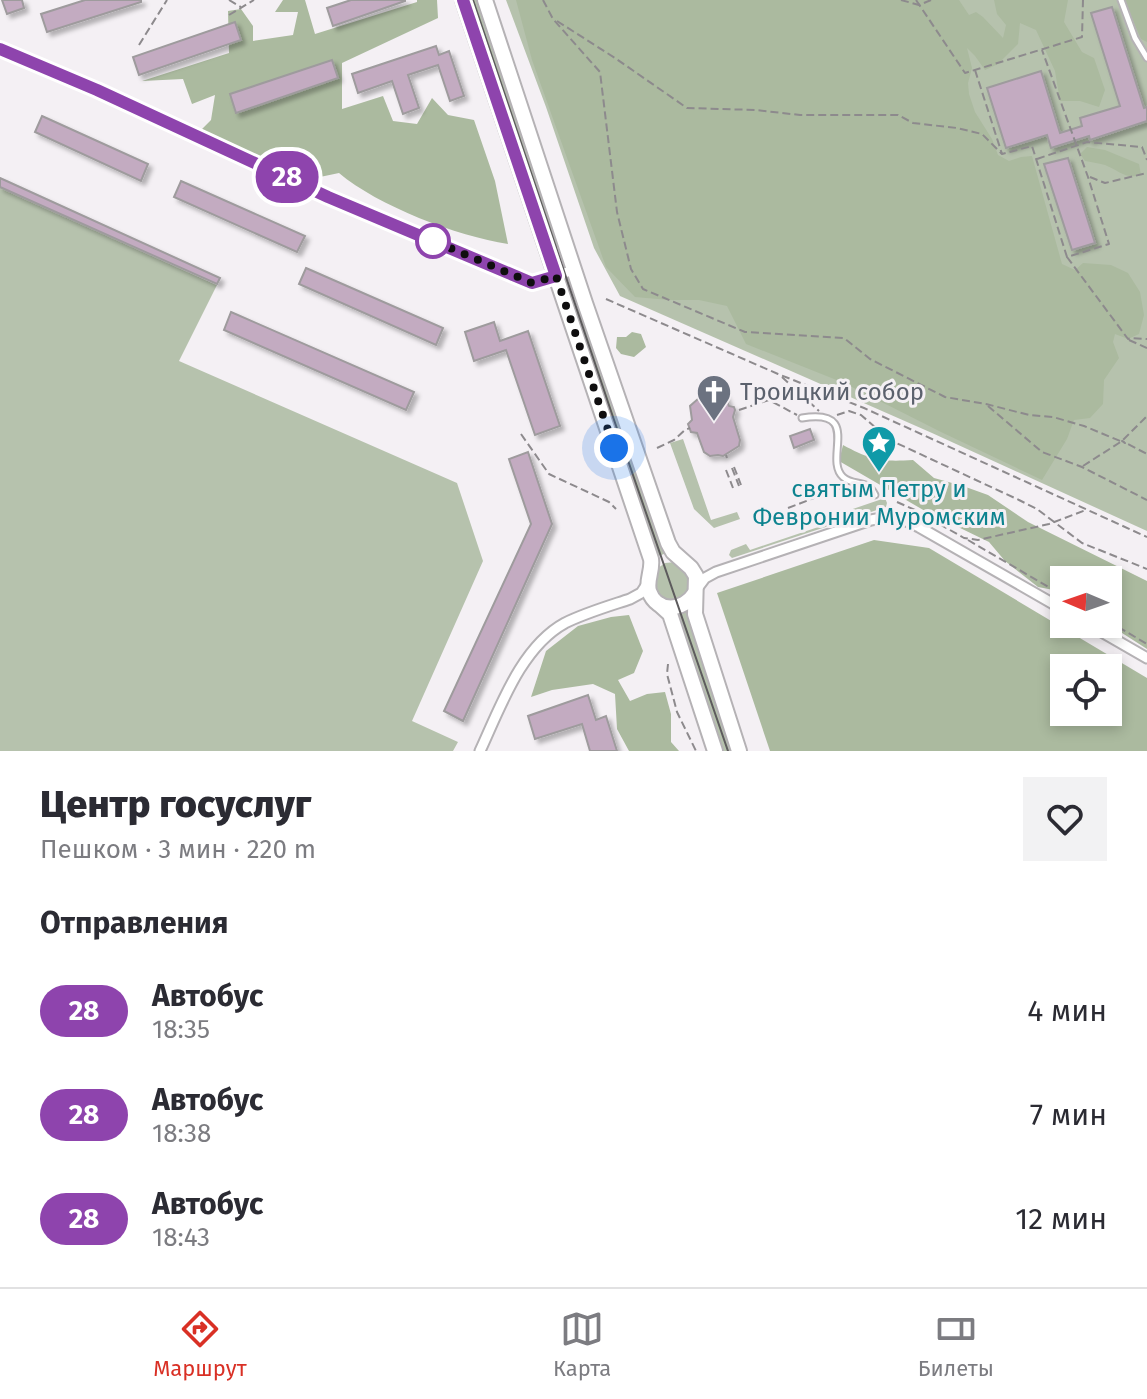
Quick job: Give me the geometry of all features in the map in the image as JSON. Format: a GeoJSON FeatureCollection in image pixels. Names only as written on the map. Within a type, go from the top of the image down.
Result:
{"type":"FeatureCollection","features":[{"type":"Feature","properties":{"kind":"main road"},"geometry":{"type":"LineString","coordinates":[[463,0],[556,276],[650,571],[650,594],[670,614],[715,751]]}},
{"type":"Feature","properties":{"kind":"main road"},"geometry":{"type":"LineString","coordinates":[[485,0],[669,547],[696,576],[695,614],[739,751]]}},
{"type":"Feature","properties":{"kind":"main road"},"geometry":{"type":"LineString","coordinates":[[650,571],[668,559],[688,564]]}},
{"type":"Feature","properties":{"kind":"main road"},"geometry":{"type":"LineString","coordinates":[[664,606],[684,605],[696,591]]}},
{"type":"Feature","properties":{"kind":"street"},"geometry":{"type":"LineString","coordinates":[[0,49],[97,90],[328,197],[532,283],[574,270]]}},
{"type":"Feature","properties":{"kind":"street"},"geometry":{"type":"LineString","coordinates":[[696,591],[705,578],[716,572],[859,523],[887,517],[902,519],[919,527],[1050,602]]}},
{"type":"Feature","properties":{"kind":"street"},"geometry":{"type":"LineString","coordinates":[[688,564],[702,571],[716,572]]}},
{"type":"Feature","properties":{"kind":"street"},"geometry":{"type":"LineString","coordinates":[[480,751],[517,673],[535,648],[568,622],[641,593],[650,571]]}},
{"type":"Feature","properties":{"kind":"street"},"geometry":{"type":"LineString","coordinates":[[630,599],[646,599],[664,606]]}},
{"type":"Feature","properties":{"kind":"street"},"geometry":{"type":"LineString","coordinates":[[1112,638],[1147,658]]}},
{"type":"Feature","properties":{"kind":"lane"},"geometry":{"type":"LineString","coordinates":[[1121,0],[1135,38],[1147,57]]}},
{"type":"Feature","properties":{"kind":"lane"},"geometry":{"type":"LineString","coordinates":[[802,418],[822,416],[835,425],[840,473],[845,479],[868,486],[875,495]]}},
{"type":"Feature","properties":{"kind":"path"},"geometry":{"type":"LineString","coordinates":[[139,45],[167,0]]}},
{"type":"Feature","properties":{"kind":"path"},"geometry":{"type":"LineString","coordinates":[[229,0],[242,7]]}},
{"type":"Feature","properties":{"kind":"path"},"geometry":{"type":"LineString","coordinates":[[229,15],[254,0]]}},
{"type":"Feature","properties":{"kind":"path"},"geometry":{"type":"LineString","coordinates":[[543,0],[553,19],[600,72],[617,212],[631,269],[643,289],[745,332],[844,338],[870,359],[945,397],[1029,415],[1053,417],[1125,443],[1122,441]]}},
{"type":"Feature","properties":{"kind":"path"},"geometry":{"type":"LineString","coordinates":[[901,0],[919,5],[931,0]]}},
{"type":"Feature","properties":{"kind":"path"},"geometry":{"type":"LineString","coordinates":[[916,0],[965,73],[1082,37],[1083,0]]}},
{"type":"Feature","properties":{"kind":"path"},"geometry":{"type":"LineString","coordinates":[[553,19],[687,108],[800,115],[898,115],[913,123],[982,134],[1002,154]]}},
{"type":"Feature","properties":{"kind":"path"},"geometry":{"type":"LineString","coordinates":[[1042,50],[1109,244],[1067,257]]}},
{"type":"Feature","properties":{"kind":"path"},"geometry":{"type":"LineString","coordinates":[[975,70],[1002,154]]}},
{"type":"Feature","properties":{"kind":"path"},"geometry":{"type":"LineString","coordinates":[[1037,160],[1087,142],[1142,147],[1147,160]]}},
{"type":"Feature","properties":{"kind":"path"},"geometry":{"type":"LineString","coordinates":[[1002,154],[1032,146],[1067,257],[1128,339],[1147,348]]}},
{"type":"Feature","properties":{"kind":"path"},"geometry":{"type":"LineString","coordinates":[[1088,177],[1105,183],[1147,173]]}},
{"type":"Feature","properties":{"kind":"path"},"geometry":{"type":"LineString","coordinates":[[606,299],[864,408],[1147,537]]}},
{"type":"Feature","properties":{"kind":"path"},"geometry":{"type":"LineString","coordinates":[[1128,339],[1147,339]]}},
{"type":"Feature","properties":{"kind":"path"},"geometry":{"type":"LineString","coordinates":[[778,374],[822,416]]}},
{"type":"Feature","properties":{"kind":"path"},"geometry":{"type":"LineString","coordinates":[[739,410],[769,400],[802,418]]}},
{"type":"Feature","properties":{"kind":"path"},"geometry":{"type":"LineString","coordinates":[[986,404],[1042,452],[1082,467],[1147,500]]}},
{"type":"Feature","properties":{"kind":"path"},"geometry":{"type":"LineString","coordinates":[[829,419],[849,411],[861,415],[890,440],[1037,509],[1082,543],[1147,569]]}},
{"type":"Feature","properties":{"kind":"path"},"geometry":{"type":"LineString","coordinates":[[1082,467],[1122,441],[1147,416]]}},
{"type":"Feature","properties":{"kind":"path"},"geometry":{"type":"LineString","coordinates":[[657,448],[690,428]]}},
{"type":"Feature","properties":{"kind":"path"},"geometry":{"type":"LineString","coordinates":[[521,434],[549,474],[609,502],[616,509]]}},
{"type":"Feature","properties":{"kind":"path"},"geometry":{"type":"LineString","coordinates":[[1122,441],[1147,454]]}},
{"type":"Feature","properties":{"kind":"path"},"geometry":{"type":"LineString","coordinates":[[733,468],[740,485]]}},
{"type":"Feature","properties":{"kind":"path"},"geometry":{"type":"LineString","coordinates":[[726,470],[733,488]]}},
{"type":"Feature","properties":{"kind":"path"},"geometry":{"type":"LineString","coordinates":[[788,508],[853,481]]}},
{"type":"Feature","properties":{"kind":"path"},"geometry":{"type":"LineString","coordinates":[[897,502],[1050,588]]}},
{"type":"Feature","properties":{"kind":"path"},"geometry":{"type":"LineString","coordinates":[[964,538],[978,540],[1053,522],[1087,510]]}},
{"type":"Feature","properties":{"kind":"path"},"geometry":{"type":"LineString","coordinates":[[1122,629],[1147,644]]}},
{"type":"Feature","properties":{"kind":"path"},"geometry":{"type":"LineString","coordinates":[[668,664],[667,674],[677,712],[696,751]]}},
{"type":"Feature","properties":{"kind":"green space"},"geometry":{"type":"Polygon","coordinates":[[[283,0],[305,0],[315,34],[417,0],[437,0],[438,18],[342,63],[342,109],[383,96],[393,121],[417,124],[432,98],[448,115],[474,120],[495,181],[508,244],[419,218],[375,197],[339,173],[320,177],[290,171],[278,157],[259,159],[235,151],[227,141],[197,134],[211,120],[215,95],[192,104],[183,79],[142,81],[229,53],[228,11],[241,9],[253,26],[253,41],[293,35],[298,12],[275,12],[283,0]]]}},
{"type":"Feature","properties":{"kind":"green space"},"geometry":{"type":"Polygon","coordinates":[[[470,0],[480,0],[561,244],[553,249],[470,0]]]}},
{"type":"Feature","properties":{"kind":"green space"},"geometry":{"type":"Polygon","coordinates":[[[506,0],[1147,0],[1147,531],[620,296],[594,248],[506,0]]]}},
{"type":"Feature","properties":{"kind":"green space"},"geometry":{"type":"Polygon","coordinates":[[[516,0],[959,0],[969,15],[976,12],[1003,38],[1006,25],[997,14],[994,0],[1068,0],[1064,22],[1082,52],[1094,58],[1105,90],[1099,107],[1080,101],[1060,101],[1055,71],[1036,30],[1020,23],[1018,44],[998,64],[985,70],[967,48],[972,68],[968,83],[975,112],[998,155],[1009,161],[1032,156],[1062,264],[1075,270],[1083,263],[1111,265],[1128,273],[1140,292],[1144,315],[1139,334],[1128,339],[1115,334],[1113,342],[1119,358],[1104,380],[1103,404],[1090,418],[1074,420],[1067,439],[1042,480],[844,383],[746,344],[727,306],[699,300],[635,297],[606,267],[532,60],[516,0]]]}},
{"type":"Feature","properties":{"kind":"green space"},"geometry":{"type":"Polygon","coordinates":[[[1124,0],[1147,0],[1147,42],[1141,39],[1124,0]]]}},
{"type":"Feature","properties":{"kind":"green space"},"geometry":{"type":"Polygon","coordinates":[[[1087,147],[1105,150],[1139,164],[1141,175],[1126,175],[1105,165],[1085,161],[1080,154],[1087,147]]]}},
{"type":"Feature","properties":{"kind":"green space"},"geometry":{"type":"Polygon","coordinates":[[[0,187],[217,285],[179,361],[457,483],[483,561],[412,721],[458,742],[453,751],[0,751],[0,187]]]}},
{"type":"Feature","properties":{"kind":"green space"},"geometry":{"type":"Polygon","coordinates":[[[582,307],[667,553],[658,556],[575,310],[582,307]]]}},
{"type":"Feature","properties":{"kind":"green space"},"geometry":{"type":"Polygon","coordinates":[[[632,332],[641,334],[646,347],[634,357],[621,354],[616,348],[617,337],[626,337],[632,332]]]}},
{"type":"Feature","properties":{"kind":"green space"},"geometry":{"type":"Polygon","coordinates":[[[683,439],[711,520],[737,512],[740,519],[714,528],[694,509],[670,443],[683,439]]]}},
{"type":"Feature","properties":{"kind":"green space"},"geometry":{"type":"Polygon","coordinates":[[[843,445],[876,459],[913,460],[934,478],[988,495],[1028,522],[1117,566],[1050,566],[1050,589],[1038,587],[1005,561],[989,542],[925,511],[839,461],[843,445]]]}},
{"type":"Feature","properties":{"kind":"green space"},"geometry":{"type":"Polygon","coordinates":[[[885,498],[886,507],[732,558],[729,555],[731,550],[746,544],[750,550],[845,518],[844,512],[885,498]]]}},
{"type":"Feature","properties":{"kind":"green space"},"geometry":{"type":"Polygon","coordinates":[[[874,540],[929,548],[1050,620],[1050,638],[1080,638],[1107,654],[1050,654],[1050,726],[1122,726],[1122,663],[1147,678],[1147,751],[770,751],[717,593],[874,540]]]}},
{"type":"Feature","properties":{"kind":"green space"},"geometry":{"type":"Polygon","coordinates":[[[676,562],[694,578],[686,601],[659,601],[654,595],[654,571],[665,563],[676,562]]]}},
{"type":"Feature","properties":{"kind":"green space"},"geometry":{"type":"Polygon","coordinates":[[[1122,569],[1147,581],[1147,649],[1122,633],[1122,569]]]}},
{"type":"Feature","properties":{"kind":"green space"},"geometry":{"type":"Polygon","coordinates":[[[688,611],[736,751],[722,751],[678,614],[688,611]]]}},
{"type":"Feature","properties":{"kind":"green space"},"geometry":{"type":"Polygon","coordinates":[[[629,615],[643,651],[634,673],[618,680],[630,701],[647,694],[665,692],[671,714],[671,742],[679,751],[629,751],[617,729],[615,694],[593,684],[552,690],[531,697],[546,651],[578,626],[629,615]]]}},
{"type":"Feature","properties":{"kind":"building"},"geometry":{"type":"Polygon","coordinates":[[[2,0],[22,0],[24,8],[7,14],[2,0]]]}},
{"type":"Feature","properties":{"kind":"building"},"geometry":{"type":"Polygon","coordinates":[[[85,0],[141,2],[47,32],[41,14],[85,0]]]}},
{"type":"Feature","properties":{"kind":"building"},"geometry":{"type":"Polygon","coordinates":[[[351,0],[405,1],[333,26],[327,8],[351,0]]]}},
{"type":"Feature","properties":{"kind":"building"},"geometry":{"type":"Polygon","coordinates":[[[1112,7],[1144,108],[1147,107],[1147,121],[1090,140],[1089,136],[1051,148],[1047,135],[1006,148],[987,88],[1041,71],[1060,133],[1082,126],[1080,118],[1120,106],[1091,13],[1112,7]]]}},
{"type":"Feature","properties":{"kind":"building"},"geometry":{"type":"Polygon","coordinates":[[[235,22],[241,40],[139,75],[133,57],[235,22]]]}},
{"type":"Feature","properties":{"kind":"building"},"geometry":{"type":"Polygon","coordinates":[[[436,46],[439,55],[449,51],[464,96],[450,101],[438,65],[408,75],[419,108],[403,114],[392,81],[358,93],[352,74],[436,46]]]}},
{"type":"Feature","properties":{"kind":"building"},"geometry":{"type":"Polygon","coordinates":[[[332,60],[338,78],[236,113],[230,94],[332,60]]]}},
{"type":"Feature","properties":{"kind":"building"},"geometry":{"type":"Polygon","coordinates":[[[42,116],[148,164],[141,181],[35,132],[42,116]]]}},
{"type":"Feature","properties":{"kind":"building"},"geometry":{"type":"Polygon","coordinates":[[[1068,158],[1095,243],[1072,250],[1044,164],[1068,158]]]}},
{"type":"Feature","properties":{"kind":"building"},"geometry":{"type":"Polygon","coordinates":[[[0,178],[220,278],[217,284],[0,187],[0,178]]]}},
{"type":"Feature","properties":{"kind":"building"},"geometry":{"type":"Polygon","coordinates":[[[181,181],[305,236],[297,252],[174,197],[181,181]]]}},
{"type":"Feature","properties":{"kind":"building"},"geometry":{"type":"Polygon","coordinates":[[[306,268],[443,328],[436,345],[299,284],[306,268]]]}},
{"type":"Feature","properties":{"kind":"building"},"geometry":{"type":"Polygon","coordinates":[[[231,312],[414,392],[406,410],[224,330],[231,312]]]}},
{"type":"Feature","properties":{"kind":"building"},"geometry":{"type":"Polygon","coordinates":[[[494,322],[500,341],[528,331],[560,426],[535,435],[506,350],[474,361],[465,332],[494,322]]]}},
{"type":"Feature","properties":{"kind":"building"},"geometry":{"type":"Polygon","coordinates":[[[721,392],[735,410],[733,417],[739,446],[723,456],[710,456],[704,452],[697,433],[691,432],[688,424],[692,420],[690,406],[700,395],[721,392]]]}},
{"type":"Feature","properties":{"kind":"building"},"geometry":{"type":"Polygon","coordinates":[[[810,429],[814,440],[794,448],[790,436],[810,429]]]}},
{"type":"Feature","properties":{"kind":"building"},"geometry":{"type":"Polygon","coordinates":[[[528,452],[552,524],[463,721],[444,711],[531,524],[509,459],[528,452]]]}},
{"type":"Feature","properties":{"kind":"building"},"geometry":{"type":"Polygon","coordinates":[[[588,695],[596,720],[606,716],[617,751],[590,751],[582,724],[535,739],[528,716],[588,695]]]}},
{"type":"Feature","properties":{"kind":"tram line"},"geometry":{"type":"LineString","coordinates":[[473,0],[728,751]]}},
{"type":"Feature","properties":{"kind":"bus line","name":"28"},"geometry":{"type":"LineString","coordinates":[[0,49],[184,129],[328,197],[532,283],[556,276],[463,0]]}},
{"type":"Feature","properties":{"kind":"place","name":"Троицкий собор"},"geometry":{"type":"Point","coordinates":[714,423]}},
{"type":"Feature","properties":{"kind":"place","name":"святым Петру и Февронии Муромским"},"geometry":{"type":"Point","coordinates":[879,474]}},
{"type":"Feature","properties":{"kind":"route"},"geometry":{"type":"LineString","coordinates":[[433,241],[429,239],[532,283],[556,276],[614,448]]}}]}
